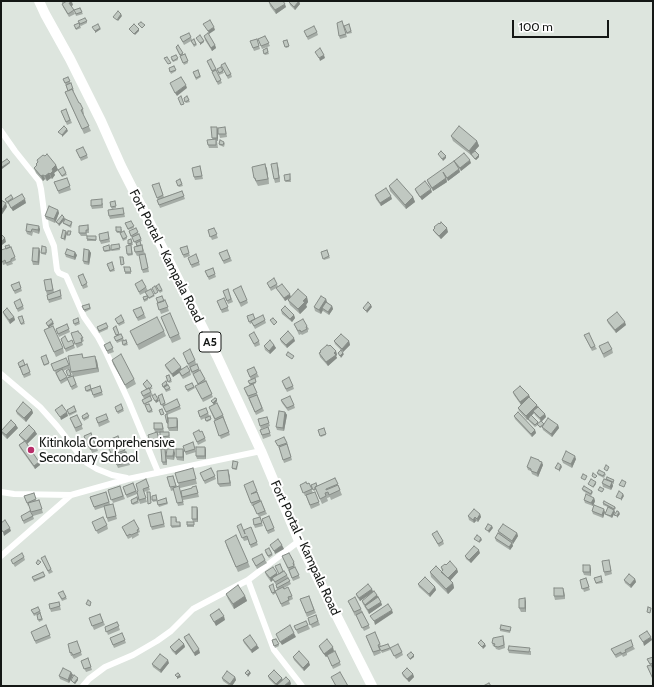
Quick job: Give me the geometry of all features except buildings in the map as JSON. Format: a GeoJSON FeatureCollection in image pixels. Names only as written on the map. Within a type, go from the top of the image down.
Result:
{"type":"FeatureCollection","features":[{"type":"Feature","properties":{"kind":"main road","name":"Fort Portal - Kampala Road"},"geometry":{"type":"LineString","coordinates":[[39,1],[98,114],[121,166],[217,356],[261,451],[299,541],[372,686]]}},
{"type":"Feature","properties":{"kind":"street"},"geometry":{"type":"LineString","coordinates":[[1,131],[39,181],[42,189],[46,227],[54,246],[57,270],[66,276],[84,317],[105,350],[158,472]]}},
{"type":"Feature","properties":{"kind":"street"},"geometry":{"type":"LineString","coordinates":[[1,374],[40,407],[82,458],[88,463],[97,469],[112,475],[128,479]]}},
{"type":"Feature","properties":{"kind":"street"},"geometry":{"type":"LineString","coordinates":[[1,492],[71,495],[158,472],[261,451]]}},
{"type":"Feature","properties":{"kind":"street"},"geometry":{"type":"LineString","coordinates":[[1,556],[71,495]]}},
{"type":"Feature","properties":{"kind":"street"},"geometry":{"type":"LineString","coordinates":[[83,686],[89,679],[106,667],[133,655],[157,641],[193,609],[248,580],[299,541]]}},
{"type":"Feature","properties":{"kind":"street"},"geometry":{"type":"LineString","coordinates":[[248,580],[274,650],[302,686]]}},
{"type":"Feature","properties":{"kind":"place","name":"Kitinkola Comprehensive Secondary School"},"geometry":{"type":"Point","coordinates":[31,450]}}]}
